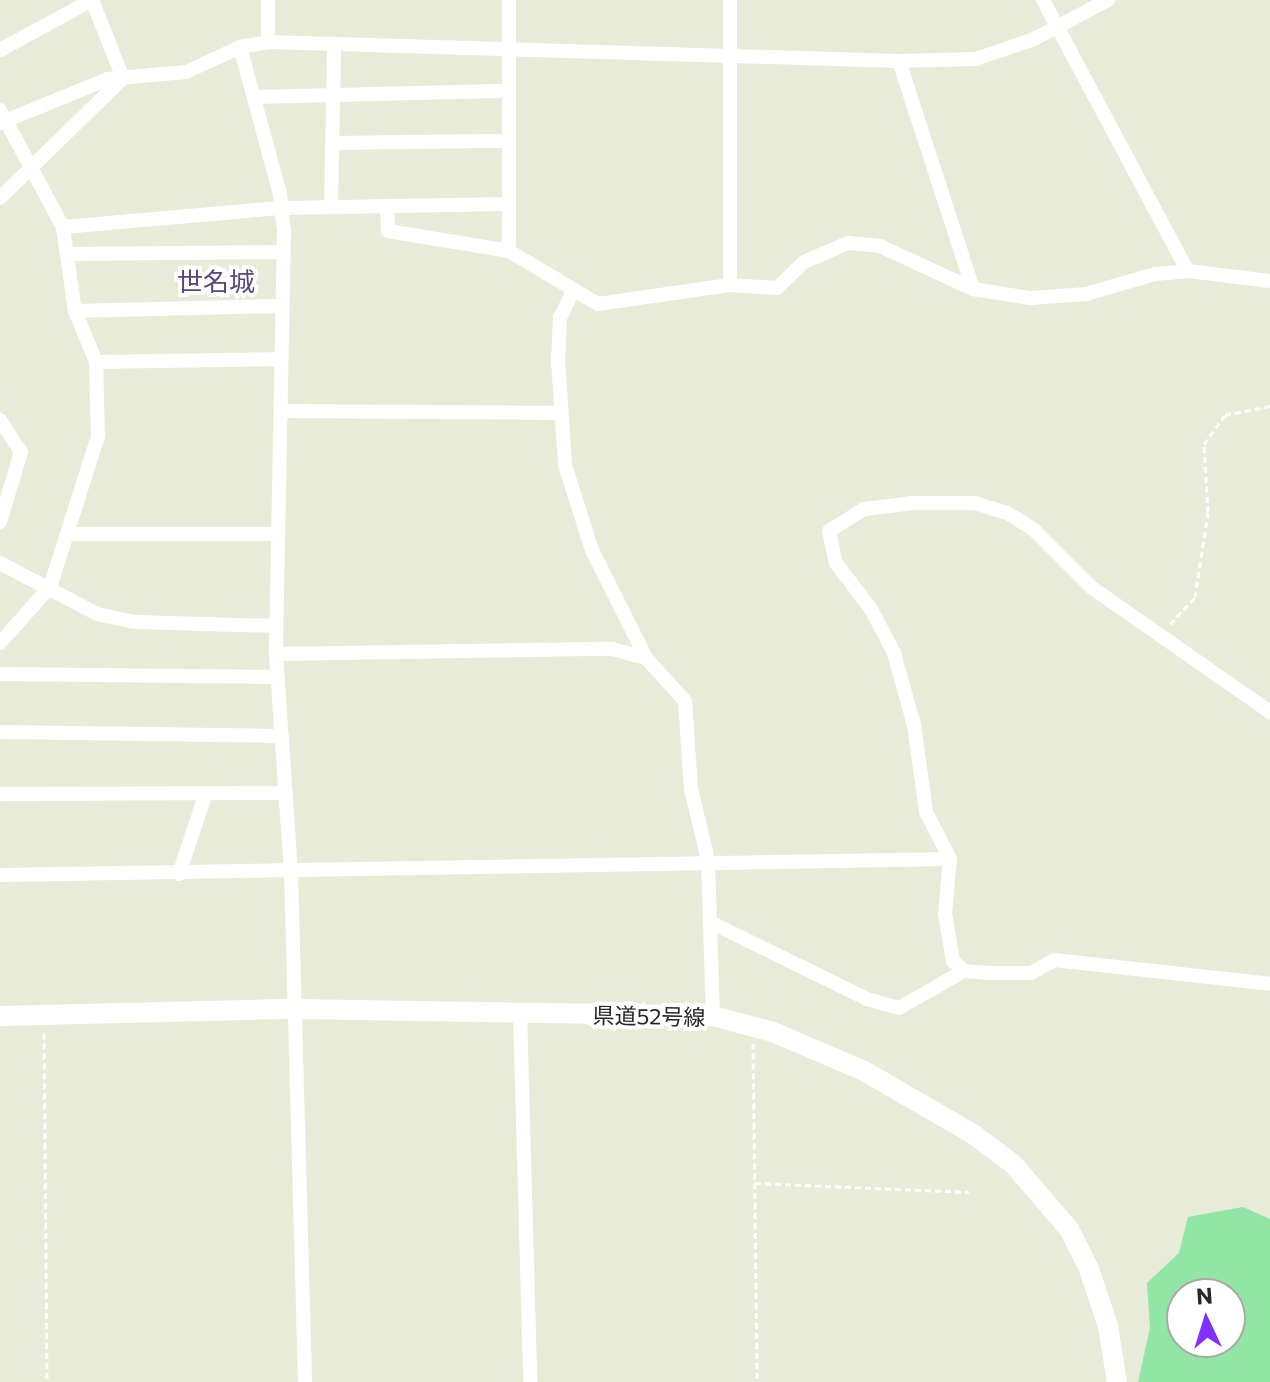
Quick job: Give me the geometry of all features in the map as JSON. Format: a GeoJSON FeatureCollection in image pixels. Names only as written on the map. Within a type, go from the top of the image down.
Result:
{"type":"FeatureCollection","features":[{"type":"Feature","properties":{"kind":"main road","name":"県道52号線"},"geometry":{"type":"LineString","coordinates":[[0,1016],[293,1009],[713,1016],[753,1027],[864,1071],[973,1134],[1013,1164],[1078,1246],[1105,1314],[1117,1382]]}},
{"type":"Feature","properties":{"kind":"street"},"geometry":{"type":"LineString","coordinates":[[0,50],[92,0],[123,78]]}},
{"type":"Feature","properties":{"kind":"street"},"geometry":{"type":"LineString","coordinates":[[268,0],[268,42]]}},
{"type":"Feature","properties":{"kind":"street"},"geometry":{"type":"LineString","coordinates":[[509,0],[509,251]]}},
{"type":"Feature","properties":{"kind":"street"},"geometry":{"type":"LineString","coordinates":[[730,0],[730,285]]}},
{"type":"Feature","properties":{"kind":"street"},"geometry":{"type":"LineString","coordinates":[[1043,0],[1188,271]]}},
{"type":"Feature","properties":{"kind":"street"},"geometry":{"type":"LineString","coordinates":[[0,643],[50,587],[98,436],[96,362],[75,311],[63,227],[33,166],[2,117],[97,83],[186,72],[240,47],[268,42],[334,47],[729,57],[899,61],[976,59],[1056,27],[1108,0]]}},
{"type":"Feature","properties":{"kind":"street"},"geometry":{"type":"LineString","coordinates":[[240,47],[282,208],[284,252],[276,654],[291,873],[305,1382]]}},
{"type":"Feature","properties":{"kind":"street"},"geometry":{"type":"LineString","coordinates":[[331,207],[334,47]]}},
{"type":"Feature","properties":{"kind":"street"},"geometry":{"type":"LineString","coordinates":[[899,61],[973,289]]}},
{"type":"Feature","properties":{"kind":"street"},"geometry":{"type":"LineString","coordinates":[[0,198],[123,78]]}},
{"type":"Feature","properties":{"kind":"street"},"geometry":{"type":"LineString","coordinates":[[254,97],[508,91]]}},
{"type":"Feature","properties":{"kind":"street"},"geometry":{"type":"LineString","coordinates":[[332,143],[507,141]]}},
{"type":"Feature","properties":{"kind":"street"},"geometry":{"type":"LineString","coordinates":[[63,227],[282,208],[507,204]]}},
{"type":"Feature","properties":{"kind":"street"},"geometry":{"type":"LineString","coordinates":[[387,206],[388,231],[509,251],[598,304],[616,306],[652,295],[730,285],[777,288],[804,262],[848,243],[880,246],[973,289],[1030,298],[1086,294],[1155,274],[1188,271],[1270,281]]}},
{"type":"Feature","properties":{"kind":"street"},"geometry":{"type":"LineString","coordinates":[[67,254],[284,252]]}},
{"type":"Feature","properties":{"kind":"street"},"geometry":{"type":"LineString","coordinates":[[573,291],[560,318],[565,465],[578,517],[646,658],[685,701],[691,789],[708,860],[713,1016]]}},
{"type":"Feature","properties":{"kind":"street"},"geometry":{"type":"LineString","coordinates":[[75,311],[282,306]]}},
{"type":"Feature","properties":{"kind":"street"},"geometry":{"type":"LineString","coordinates":[[96,362],[281,359]]}},
{"type":"Feature","properties":{"kind":"street"},"geometry":{"type":"LineString","coordinates":[[281,411],[561,413]]}},
{"type":"Feature","properties":{"kind":"street"},"geometry":{"type":"LineString","coordinates":[[0,420],[21,452],[0,522]]}},
{"type":"Feature","properties":{"kind":"street"},"geometry":{"type":"LineString","coordinates":[[964,971],[953,961],[945,914],[950,859],[926,812],[914,725],[894,653],[871,609],[836,563],[829,531],[864,509],[913,503],[974,503],[1007,513],[1033,529],[1092,588],[1270,712]]}},
{"type":"Feature","properties":{"kind":"street"},"geometry":{"type":"LineString","coordinates":[[67,534],[278,534]]}},
{"type":"Feature","properties":{"kind":"street"},"geometry":{"type":"LineString","coordinates":[[0,563],[97,614],[135,622],[276,626]]}},
{"type":"Feature","properties":{"kind":"street"},"geometry":{"type":"LineString","coordinates":[[276,654],[612,649],[646,658]]}},
{"type":"Feature","properties":{"kind":"street"},"geometry":{"type":"LineString","coordinates":[[0,674],[278,677]]}},
{"type":"Feature","properties":{"kind":"street"},"geometry":{"type":"LineString","coordinates":[[0,732],[282,736]]}},
{"type":"Feature","properties":{"kind":"street"},"geometry":{"type":"LineString","coordinates":[[179,874],[206,793]]}},
{"type":"Feature","properties":{"kind":"street"},"geometry":{"type":"LineString","coordinates":[[0,794],[286,793]]}},
{"type":"Feature","properties":{"kind":"street"},"geometry":{"type":"LineString","coordinates":[[0,875],[291,873],[708,860],[950,859]]}},
{"type":"Feature","properties":{"kind":"street"},"geometry":{"type":"LineString","coordinates":[[710,922],[867,999],[899,1008],[964,971],[1031,973],[1054,960],[1270,984]]}},
{"type":"Feature","properties":{"kind":"street"},"geometry":{"type":"LineString","coordinates":[[520,1014],[530,1382]]}},
{"type":"Feature","properties":{"kind":"path"},"geometry":{"type":"LineString","coordinates":[[1159,635],[1195,597],[1208,512],[1204,444],[1225,415],[1270,406]]}},
{"type":"Feature","properties":{"kind":"path"},"geometry":{"type":"LineString","coordinates":[[44,1014],[47,1382]]}},
{"type":"Feature","properties":{"kind":"path"},"geometry":{"type":"LineString","coordinates":[[753,1027],[757,1382]]}},
{"type":"Feature","properties":{"kind":"path"},"geometry":{"type":"LineString","coordinates":[[755,1183],[969,1192]]}},
{"type":"Feature","properties":{"kind":"green space"},"geometry":{"type":"Polygon","coordinates":[[[1243,1207],[1270,1219],[1270,1382],[1138,1382],[1150,1328],[1147,1283],[1179,1253],[1188,1217],[1243,1207]]]}},
{"type":"Feature","properties":{"kind":"district","name":"世名城"},"geometry":{"type":"Point","coordinates":[216,281]}}]}
